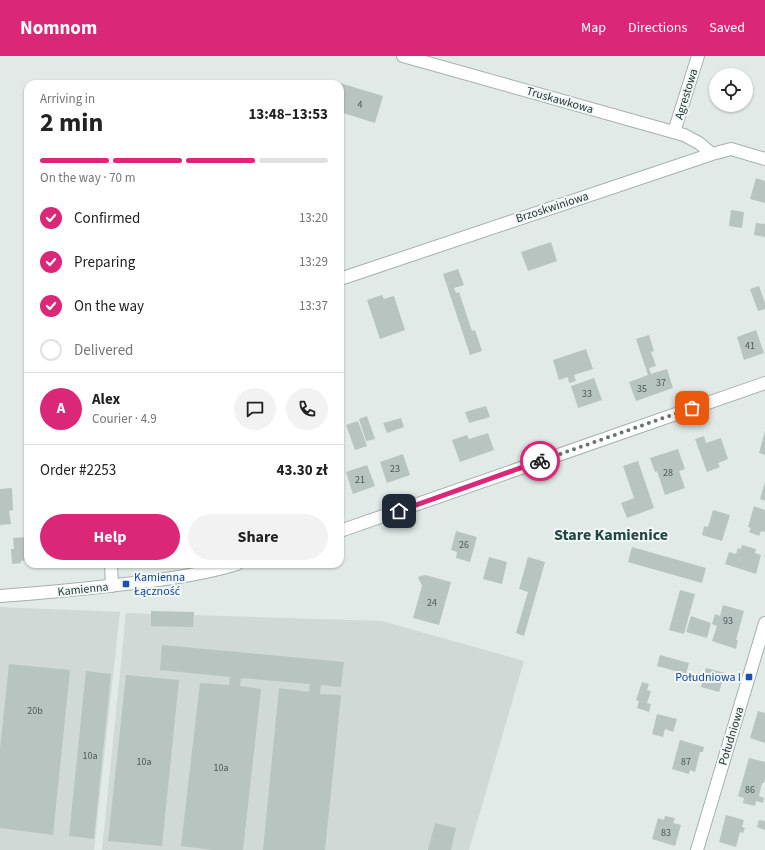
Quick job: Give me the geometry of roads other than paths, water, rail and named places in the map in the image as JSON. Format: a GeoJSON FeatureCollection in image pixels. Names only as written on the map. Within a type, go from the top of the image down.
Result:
{"type":"FeatureCollection","features":[{"type":"Feature","properties":{"kind":"street","name":"Truskawkowa"},"geometry":{"type":"LineString","coordinates":[[403,56],[684,135],[712,154]]}},
{"type":"Feature","properties":{"kind":"street","name":"Agrestowa"},"geometry":{"type":"LineString","coordinates":[[674,132],[698,56]]}},
{"type":"Feature","properties":{"kind":"street","name":"Brzoskwiniowa"},"geometry":{"type":"LineString","coordinates":[[344,278],[712,154],[731,149],[765,159]]}},
{"type":"Feature","properties":{"kind":"street"},"geometry":{"type":"LineString","coordinates":[[344,530],[765,383]]}},
{"type":"Feature","properties":{"kind":"street"},"geometry":{"type":"LineString","coordinates":[[110,568],[112,586]]}},
{"type":"Feature","properties":{"kind":"street","name":"Kamienna"},"geometry":{"type":"LineString","coordinates":[[0,596],[36,594],[148,582],[196,574],[221,568]]}},
{"type":"Feature","properties":{"kind":"street","name":"Południowa"},"geometry":{"type":"LineString","coordinates":[[698,850],[765,623]]}},
{"type":"Feature","properties":{"kind":"place","name":"Kamienna Łączność"},"geometry":{"type":"Point","coordinates":[126,584]}},
{"type":"Feature","properties":{"kind":"place","name":"Południowa I"},"geometry":{"type":"Point","coordinates":[749,677]}},
{"type":"Feature","properties":{"kind":"district","name":"Stare Kamienice"},"geometry":{"type":"Point","coordinates":[611,534]}}]}
